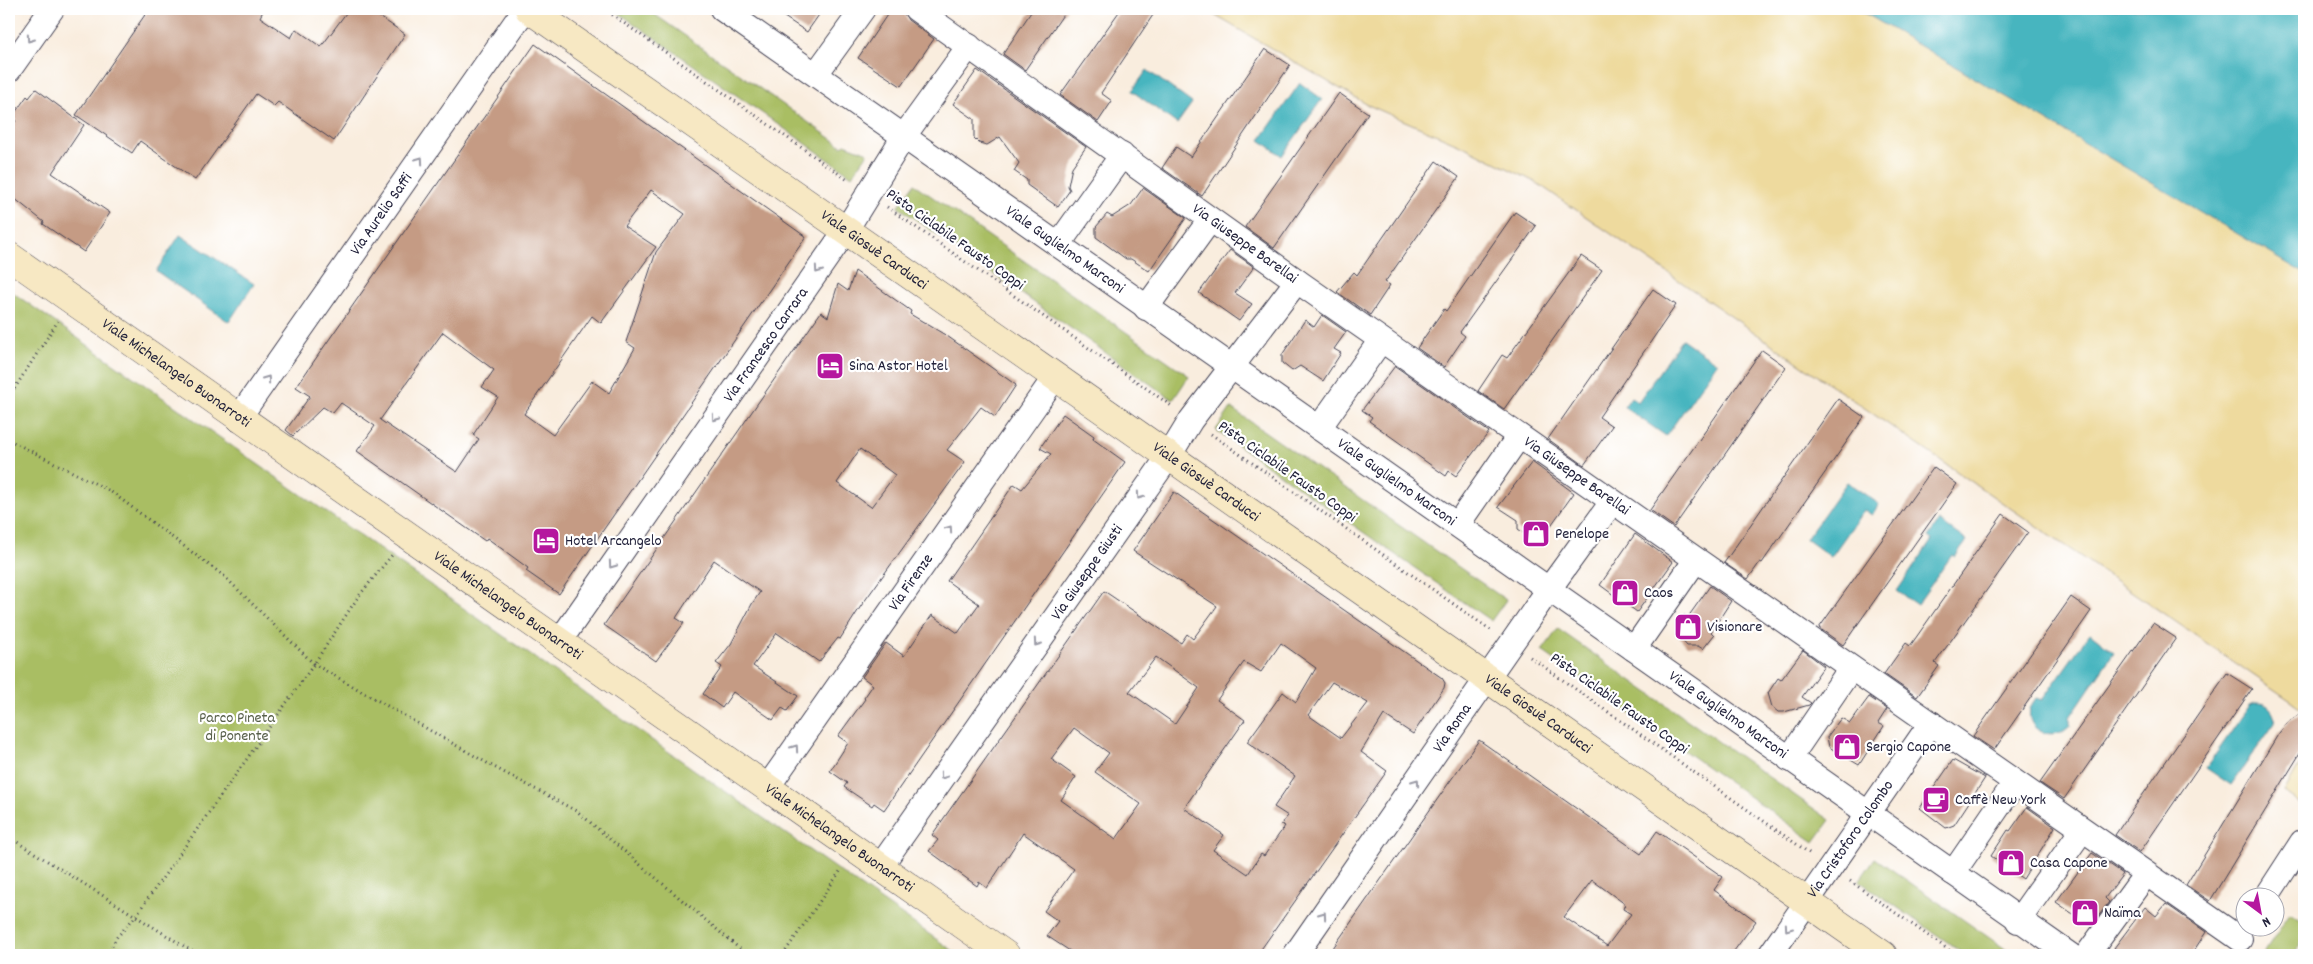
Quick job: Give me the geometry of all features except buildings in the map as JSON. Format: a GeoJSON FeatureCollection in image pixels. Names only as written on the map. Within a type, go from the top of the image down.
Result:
{"type":"FeatureCollection","features":[{"type":"Feature","properties":{"kind":"street"},"geometry":{"type":"LineString","coordinates":[[9,70],[52,9]]}},
{"type":"Feature","properties":{"kind":"street","name":"Via Aurelio Saffi"},"geometry":{"type":"LineString","coordinates":[[238,419],[525,9]]}},
{"type":"Feature","properties":{"kind":"street","name":"Viale Giosuè Carducci"},"geometry":{"type":"LineString","coordinates":[[529,9],[1884,955]]}},
{"type":"Feature","properties":{"kind":"street","name":"Viale Guglielmo Marconi"},"geometry":{"type":"LineString","coordinates":[[722,9],[1146,308],[1458,524],[1868,815],[1953,873],[2018,921],[2070,955]]}},
{"type":"Feature","properties":{"kind":"street"},"geometry":{"type":"LineString","coordinates":[[816,74],[863,9]]}},
{"type":"Feature","properties":{"kind":"street","name":"Via Giuseppe Barellai"},"geometry":{"type":"LineString","coordinates":[[916,9],[1210,220],[2239,940]]}},
{"type":"Feature","properties":{"kind":"street","name":"Via Francesco Carrara"},"geometry":{"type":"LineString","coordinates":[[560,642],[846,230],[904,136],[969,46]]}},
{"type":"Feature","properties":{"kind":"street"},"geometry":{"type":"LineString","coordinates":[[1058,245],[1122,155]]}},
{"type":"Feature","properties":{"kind":"street"},"geometry":{"type":"LineString","coordinates":[[1146,308],[1210,220]]}},
{"type":"Feature","properties":{"kind":"street","name":"Viale Michelangelo Buonarroti"},"geometry":{"type":"LineString","coordinates":[[9,256],[238,419],[1006,955]]}},
{"type":"Feature","properties":{"kind":"street","name":"Via Giuseppe Giusti"},"geometry":{"type":"LineString","coordinates":[[880,867],[1168,456],[1191,420],[1297,281]]}},
{"type":"Feature","properties":{"kind":"street"},"geometry":{"type":"LineString","coordinates":[[1319,428],[1381,340]]}},
{"type":"Feature","properties":{"kind":"street","name":"Via Firenze"},"geometry":{"type":"LineString","coordinates":[[767,788],[1055,377]]}},
{"type":"Feature","properties":{"kind":"street"},"geometry":{"type":"LineString","coordinates":[[1458,524],[1520,436]]}},
{"type":"Feature","properties":{"kind":"street","name":"Via Roma"},"geometry":{"type":"LineString","coordinates":[[1295,955],[1488,680],[1549,589],[1612,502]]}},
{"type":"Feature","properties":{"kind":"street"},"geometry":{"type":"LineString","coordinates":[[1634,649],[1695,560]]}},
{"type":"Feature","properties":{"kind":"street"},"geometry":{"type":"LineString","coordinates":[[1789,758],[1852,668]]}},
{"type":"Feature","properties":{"kind":"street","name":"Via Cristoforo Colombo"},"geometry":{"type":"LineString","coordinates":[[1770,955],[1931,723]]}},
{"type":"Feature","properties":{"kind":"street"},"geometry":{"type":"LineString","coordinates":[[1953,873],[2014,784]]}},
{"type":"Feature","properties":{"kind":"street"},"geometry":{"type":"LineString","coordinates":[[2018,921],[2082,830]]}},
{"type":"Feature","properties":{"kind":"street"},"geometry":{"type":"LineString","coordinates":[[2273,886],[2302,842],[2304,843]]}},
{"type":"Feature","properties":{"kind":"street"},"geometry":{"type":"LineString","coordinates":[[2087,955],[2146,874]]}},
{"type":"Feature","properties":{"kind":"path","name":"Pista Ciclabile Fausto Coppi"},"geometry":{"type":"LineString","coordinates":[[604,9],[1956,955]]}},
{"type":"Feature","properties":{"kind":"path"},"geometry":{"type":"LineString","coordinates":[[9,397],[72,300]]}},
{"type":"Feature","properties":{"kind":"path"},"geometry":{"type":"LineString","coordinates":[[9,440],[110,491],[224,576],[314,664],[494,767],[578,812],[747,955]]}},
{"type":"Feature","properties":{"kind":"path"},"geometry":{"type":"LineString","coordinates":[[106,955],[117,937],[135,917],[314,664],[358,597],[408,536]]}},
{"type":"Feature","properties":{"kind":"path"},"geometry":{"type":"LineString","coordinates":[[9,837],[198,955]]}},
{"type":"Feature","properties":{"kind":"path"},"geometry":{"type":"LineString","coordinates":[[783,955],[855,848]]}},
{"type":"Feature","properties":{"kind":"green space"},"geometry":{"type":"Polygon","coordinates":[[[613,9],[647,9],[842,146],[845,144],[868,153],[852,176],[613,9]]]}},
{"type":"Feature","properties":{"kind":"green space"},"geometry":{"type":"Polygon","coordinates":[[[914,184],[1189,376],[1173,400],[898,207],[914,184]]]}},
{"type":"Feature","properties":{"kind":"green space","name":"Parco Pineta di Ponente"},"geometry":{"type":"Polygon","coordinates":[[[9,290],[959,955],[9,955],[9,290]]]}},
{"type":"Feature","properties":{"kind":"green space"},"geometry":{"type":"Polygon","coordinates":[[[1231,408],[1506,600],[1491,621],[1216,430],[1231,408]]]}},
{"type":"Feature","properties":{"kind":"green space"},"geometry":{"type":"Polygon","coordinates":[[[1558,629],[1830,820],[1814,842],[1542,651],[1558,629]]]}},
{"type":"Feature","properties":{"kind":"green space"},"geometry":{"type":"Polygon","coordinates":[[[1875,858],[2014,955],[1966,955],[1859,881],[1875,858]]]}},
{"type":"Feature","properties":{"kind":"green space"},"geometry":{"type":"Polygon","coordinates":[[[2290,913],[2304,923],[2304,939],[2293,955],[2263,955],[2275,936],[2286,936],[2286,919],[2290,913]]]}},
{"type":"Feature","properties":{"kind":"sand"},"geometry":{"type":"Polygon","coordinates":[[[1204,9],[1858,9],[2304,273],[2304,710],[1537,183],[1465,147],[1368,105],[1204,9]]]}},
{"type":"Feature","properties":{"kind":"sand"},"geometry":{"type":"Polygon","coordinates":[[[2304,757],[2304,806],[2284,792],[2304,757]]]}},
{"type":"Feature","properties":{"kind":"water"},"geometry":{"type":"Polygon","coordinates":[[[1858,9],[2304,9],[2304,273],[2302,272],[1858,9]]]}},
{"type":"Feature","properties":{"kind":"water"},"geometry":{"type":"Polygon","coordinates":[[[1147,70],[1192,103],[1177,124],[1132,91],[1147,70]]]}},
{"type":"Feature","properties":{"kind":"water"},"geometry":{"type":"Polygon","coordinates":[[[1300,83],[1322,99],[1282,156],[1260,140],[1300,83]]]}},
{"type":"Feature","properties":{"kind":"water"},"geometry":{"type":"Polygon","coordinates":[[[180,235],[254,284],[229,322],[156,271],[180,235]]]}},
{"type":"Feature","properties":{"kind":"water"},"geometry":{"type":"Polygon","coordinates":[[[1682,339],[1717,363],[1666,436],[1624,407],[1631,397],[1638,402],[1682,339]]]}},
{"type":"Feature","properties":{"kind":"water"},"geometry":{"type":"Polygon","coordinates":[[[1847,482],[1879,504],[1872,515],[1864,510],[1831,557],[1806,539],[1847,482]]]}},
{"type":"Feature","properties":{"kind":"water"},"geometry":{"type":"Polygon","coordinates":[[[1939,521],[1967,541],[1955,557],[1952,555],[1917,605],[1897,591],[1932,540],[1928,537],[1939,521]]]}},
{"type":"Feature","properties":{"kind":"water"},"geometry":{"type":"Polygon","coordinates":[[[2090,633],[2114,652],[2070,717],[2070,726],[2064,731],[2057,733],[2049,734],[2042,732],[2032,724],[2030,717],[2031,706],[2036,698],[2042,700],[2090,633]]]}},
{"type":"Feature","properties":{"kind":"water"},"geometry":{"type":"Polygon","coordinates":[[[2255,703],[2267,705],[2270,708],[2274,714],[2275,723],[2231,785],[2206,768],[2250,705],[2255,703]]]}},
{"type":"Feature","properties":{"kind":"place","name":"Sina Astor Hotel"},"geometry":{"type":"Point","coordinates":[830,366]}},
{"type":"Feature","properties":{"kind":"place","name":"Penelope"},"geometry":{"type":"Point","coordinates":[1536,534]}},
{"type":"Feature","properties":{"kind":"place","name":"Hotel Arcangelo"},"geometry":{"type":"Point","coordinates":[546,541]}},
{"type":"Feature","properties":{"kind":"place","name":"Caos"},"geometry":{"type":"Point","coordinates":[1625,593]}},
{"type":"Feature","properties":{"kind":"place","name":"Visionare"},"geometry":{"type":"Point","coordinates":[1688,627]}},
{"type":"Feature","properties":{"kind":"place","name":"Sergio Capone"},"geometry":{"type":"Point","coordinates":[1847,747]}},
{"type":"Feature","properties":{"kind":"place","name":"Caffè New York"},"geometry":{"type":"Point","coordinates":[1936,800]}},
{"type":"Feature","properties":{"kind":"place","name":"Casa Capone"},"geometry":{"type":"Point","coordinates":[2011,863]}},
{"type":"Feature","properties":{"kind":"place","name":"Naïma"},"geometry":{"type":"Point","coordinates":[2085,913]}}]}
